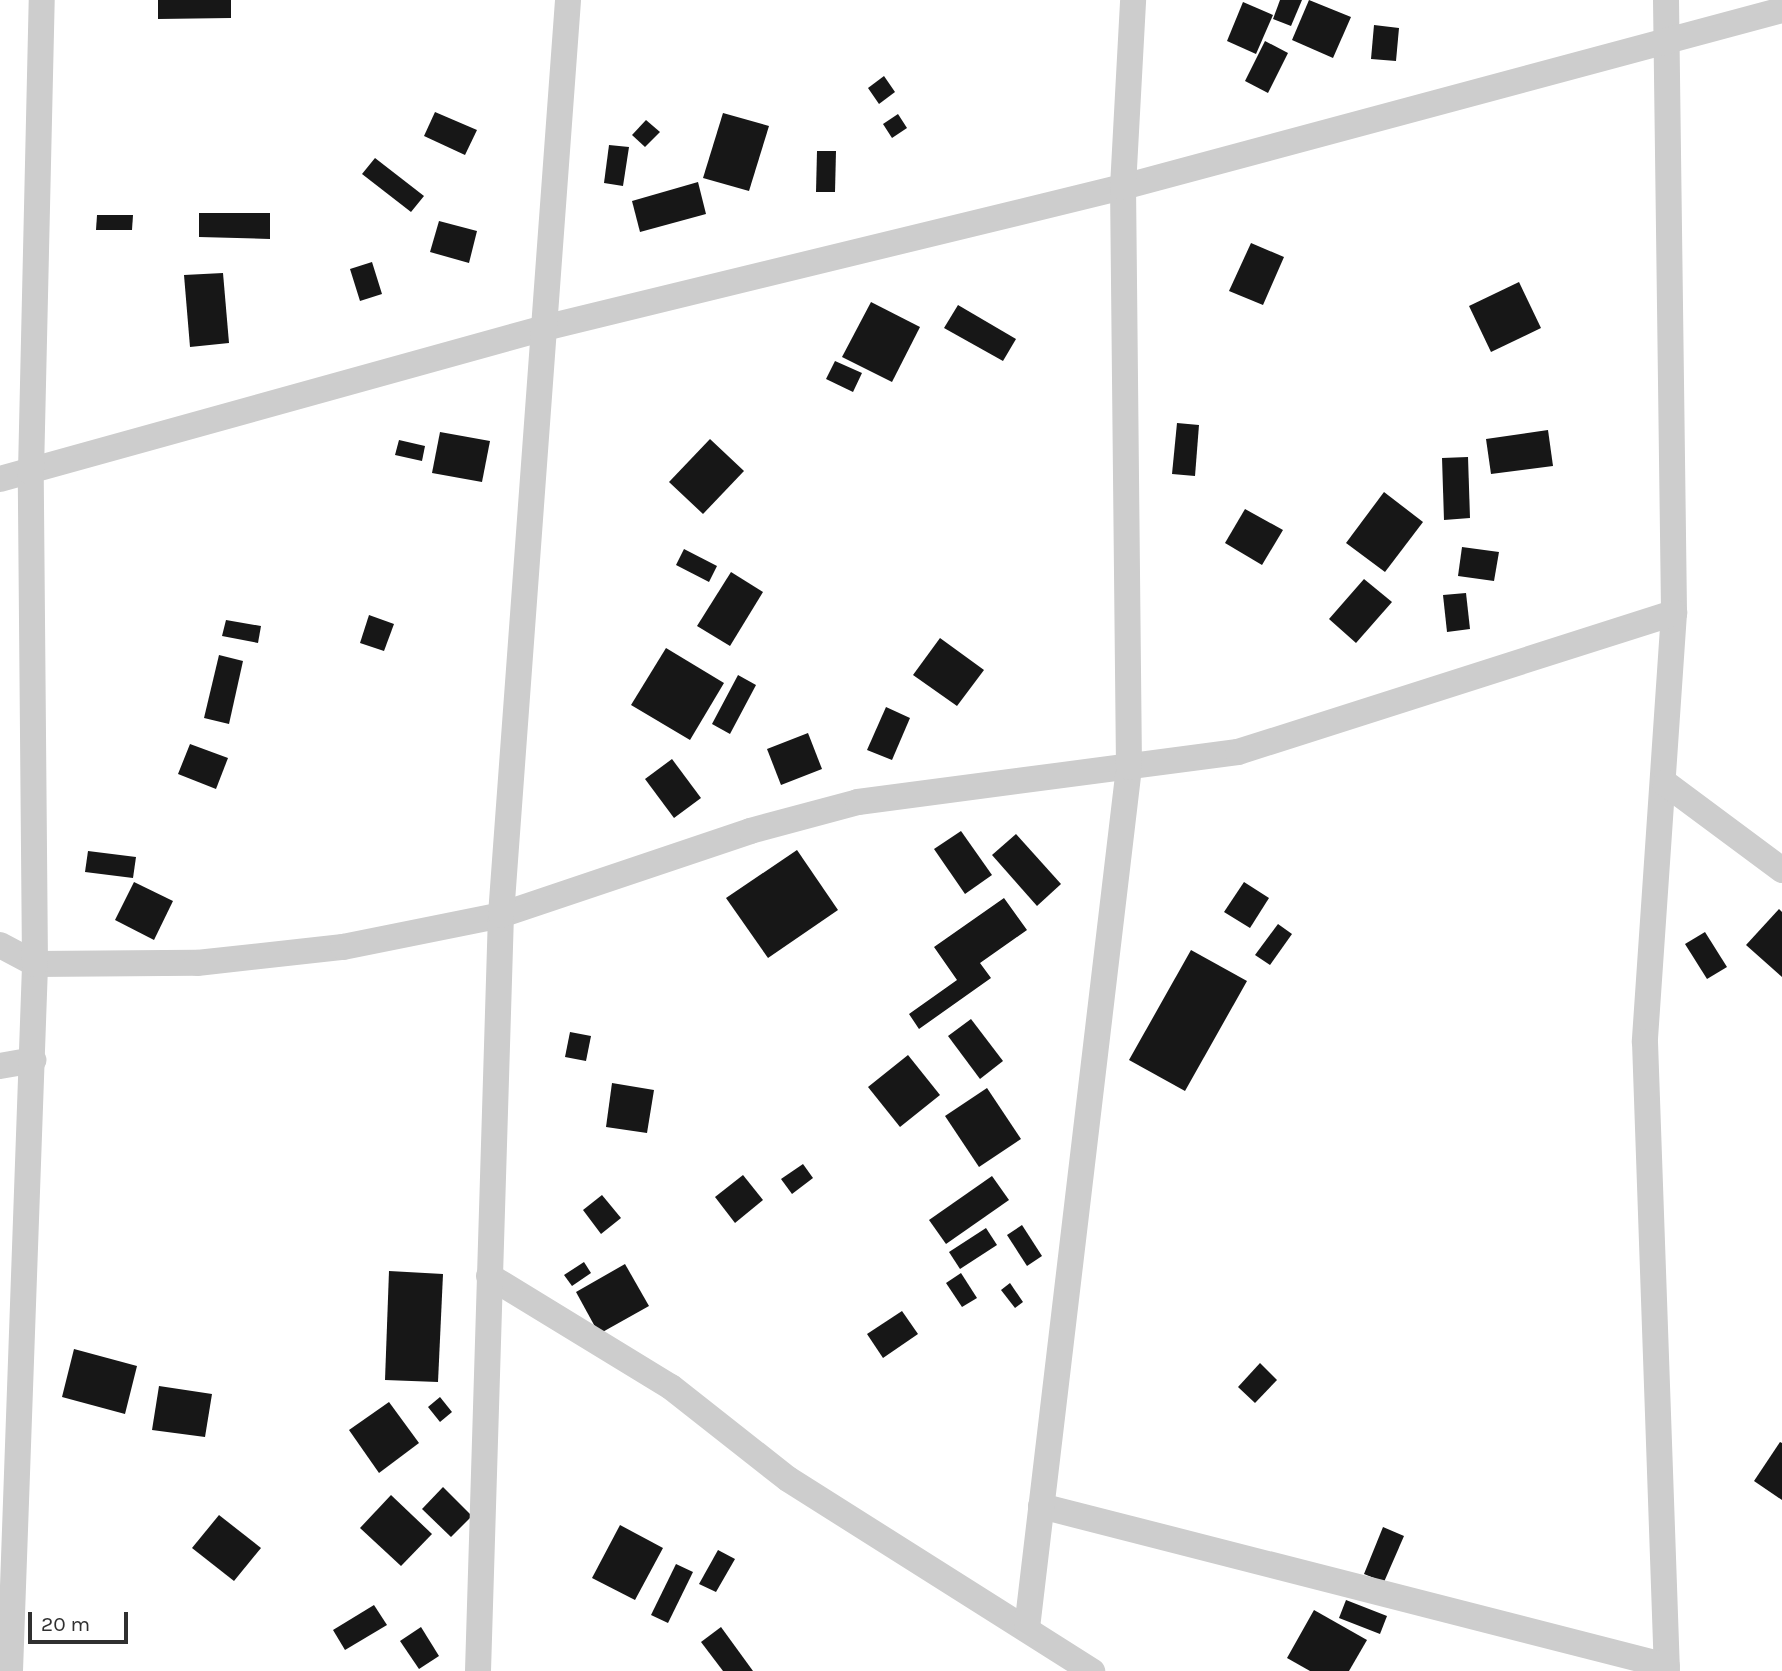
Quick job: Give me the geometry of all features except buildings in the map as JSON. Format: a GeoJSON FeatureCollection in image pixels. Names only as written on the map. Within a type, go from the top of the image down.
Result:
{"type":"FeatureCollection","features":[{"type":"Feature","properties":{"kind":"street"},"geometry":{"type":"LineString","coordinates":[[10,1671],[35,964],[31,472],[42,0]]}},
{"type":"Feature","properties":{"kind":"street"},"geometry":{"type":"LineString","coordinates":[[478,1671],[501,915],[568,0]]}},
{"type":"Feature","properties":{"kind":"street"},"geometry":{"type":"LineString","coordinates":[[1027,1628],[1129,767],[1123,187],[1133,0]]}},
{"type":"Feature","properties":{"kind":"street"},"geometry":{"type":"LineString","coordinates":[[1041,1506],[1667,1668],[1645,1042],[1665,783],[1674,614],[1666,0]]}},
{"type":"Feature","properties":{"kind":"street"},"geometry":{"type":"LineString","coordinates":[[0,479],[544,328],[1123,187],[1665,37],[1782,10]]}},
{"type":"Feature","properties":{"kind":"street"},"geometry":{"type":"LineString","coordinates":[[0,945],[35,964],[210,962],[344,947],[501,915],[750,831],[858,802],[1238,752],[1674,614]]}},
{"type":"Feature","properties":{"kind":"street"},"geometry":{"type":"LineString","coordinates":[[1665,783],[1782,870]]}},
{"type":"Feature","properties":{"kind":"street"},"geometry":{"type":"LineString","coordinates":[[0,1066],[33,1060]]}},
{"type":"Feature","properties":{"kind":"street"},"geometry":{"type":"LineString","coordinates":[[489,1276],[671,1387],[788,1479],[1092,1671]]}}]}
